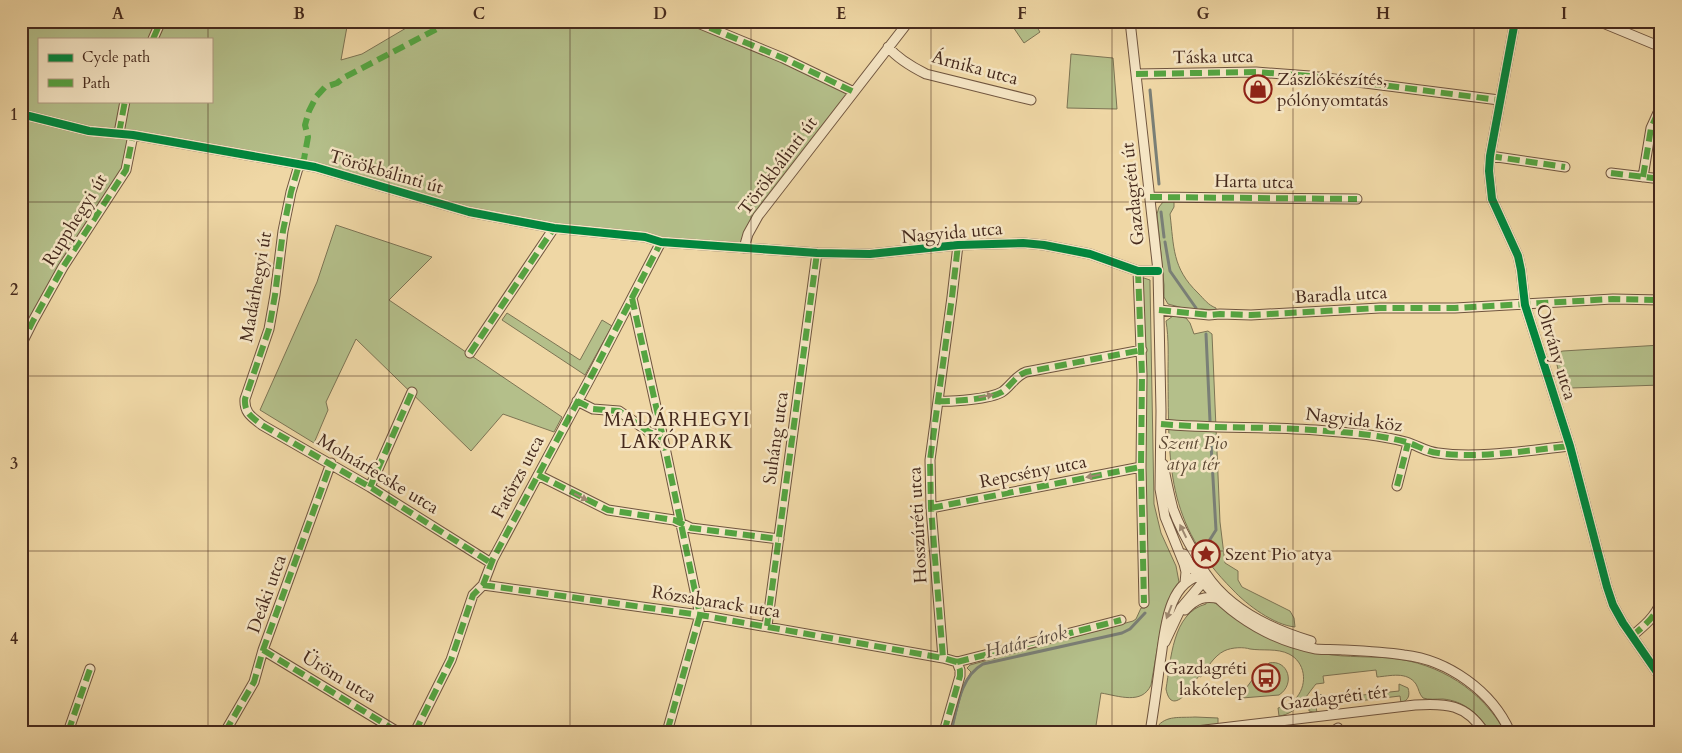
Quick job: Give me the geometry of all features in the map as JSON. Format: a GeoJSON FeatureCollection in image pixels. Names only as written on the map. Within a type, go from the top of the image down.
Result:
{"type":"FeatureCollection","features":[{"type":"Feature","properties":{"kind":"street"},"geometry":{"type":"LineString","coordinates":[[153,38],[161,21]]}},
{"type":"Feature","properties":{"kind":"street"},"geometry":{"type":"LineString","coordinates":[[693,21],[783,58],[854,92]]}},
{"type":"Feature","properties":{"kind":"street","name":"Törökbálinti út"},"geometry":{"type":"LineString","coordinates":[[21,114],[89,131],[133,135],[317,168],[469,212],[554,228],[644,237],[661,242],[744,248],[748,234],[758,216],[909,21]]}},
{"type":"Feature","properties":{"kind":"street","name":"Gazdagréti út"},"geometry":{"type":"LineString","coordinates":[[1130,21],[1158,271],[1161,424],[1160,489],[1166,517],[1184,564],[1186,572],[1185,583]]}},
{"type":"Feature","properties":{"kind":"street","name":"Oltvány utca"},"geometry":{"type":"LineString","coordinates":[[1515,21],[1488,171],[1492,199],[1518,256],[1525,305],[1570,446],[1606,587],[1613,605],[1661,678]]}},
{"type":"Feature","properties":{"kind":"street"},"geometry":{"type":"LineString","coordinates":[[1598,21],[1661,47]]}},
{"type":"Feature","properties":{"kind":"street","name":"Árnika utca"},"geometry":{"type":"LineString","coordinates":[[888,47],[894,55],[926,74],[1031,100]]}},
{"type":"Feature","properties":{"kind":"street","name":"Táska utca"},"geometry":{"type":"LineString","coordinates":[[1136,74],[1256,72],[1310,76],[1500,100]]}},
{"type":"Feature","properties":{"kind":"street"},"geometry":{"type":"LineString","coordinates":[[119,133],[125,102]]}},
{"type":"Feature","properties":{"kind":"street"},"geometry":{"type":"LineString","coordinates":[[1643,177],[1651,128],[1661,106]]}},
{"type":"Feature","properties":{"kind":"street","name":"Rupphegyi út"},"geometry":{"type":"LineString","coordinates":[[21,345],[63,267],[126,170],[133,135]]}},
{"type":"Feature","properties":{"kind":"street"},"geometry":{"type":"LineString","coordinates":[[1490,156],[1565,167]]}},
{"type":"Feature","properties":{"kind":"street","name":"Madárhegyi út"},"geometry":{"type":"LineString","coordinates":[[247,414],[245,399],[269,329],[283,231],[299,165]]}},
{"type":"Feature","properties":{"kind":"street"},"geometry":{"type":"LineString","coordinates":[[1611,173],[1661,179]]}},
{"type":"Feature","properties":{"kind":"street","name":"Harta utca"},"geometry":{"type":"LineString","coordinates":[[1150,197],[1357,199]]}},
{"type":"Feature","properties":{"kind":"street"},"geometry":{"type":"LineString","coordinates":[[470,353],[554,228]]}},
{"type":"Feature","properties":{"kind":"street","name":"Fatörzs utca"},"geometry":{"type":"LineString","coordinates":[[414,732],[451,660],[473,595],[484,585],[491,563],[661,242]]}},
{"type":"Feature","properties":{"kind":"street","name":"Nagyida utca"},"geometry":{"type":"LineString","coordinates":[[744,248],[817,253],[870,254],[958,245],[1023,243],[1090,254],[1138,271],[1158,271]]}},
{"type":"Feature","properties":{"kind":"street","name":"Hosszúréti utca"},"geometry":{"type":"LineString","coordinates":[[943,658],[931,508],[930,460],[958,245]]}},
{"type":"Feature","properties":{"kind":"street","name":"Suháng utca"},"geometry":{"type":"LineString","coordinates":[[767,626],[817,253]]}},
{"type":"Feature","properties":{"kind":"street","name":"Gazdagréti út"},"geometry":{"type":"LineString","coordinates":[[1138,271],[1142,350],[1141,467],[1144,603]]}},
{"type":"Feature","properties":{"kind":"street"},"geometry":{"type":"LineString","coordinates":[[632,298],[664,438],[700,615],[667,732]]}},
{"type":"Feature","properties":{"kind":"street","name":"Baradla utca"},"geometry":{"type":"LineString","coordinates":[[1159,310],[1209,315],[1251,316],[1380,308],[1455,308],[1613,299],[1661,300]]}},
{"type":"Feature","properties":{"kind":"street"},"geometry":{"type":"LineString","coordinates":[[938,401],[952,402],[996,395],[1004,391],[1017,376],[1026,372],[1142,350]]}},
{"type":"Feature","properties":{"kind":"street"},"geometry":{"type":"LineString","coordinates":[[370,487],[412,392]]}},
{"type":"Feature","properties":{"kind":"street"},"geometry":{"type":"LineString","coordinates":[[577,401],[593,409],[619,411],[649,432],[664,438]]}},
{"type":"Feature","properties":{"kind":"street","name":"Molnárfecske utca"},"geometry":{"type":"LineString","coordinates":[[247,414],[262,425],[331,463],[491,563]]}},
{"type":"Feature","properties":{"kind":"street","name":"Nagyida köz"},"geometry":{"type":"LineString","coordinates":[[1161,424],[1306,429],[1378,436],[1408,443],[1428,451],[1452,454],[1483,454],[1570,446]]}},
{"type":"Feature","properties":{"kind":"street"},"geometry":{"type":"LineString","coordinates":[[1397,486],[1408,443]]}},
{"type":"Feature","properties":{"kind":"street","name":"Gazdagréti út"},"geometry":{"type":"LineString","coordinates":[[1161,454],[1176,515],[1202,577]]}},
{"type":"Feature","properties":{"kind":"street","name":"Deáki utca"},"geometry":{"type":"LineString","coordinates":[[225,732],[254,682],[263,650],[331,463]]}},
{"type":"Feature","properties":{"kind":"street","name":"Repcsény utca"},"geometry":{"type":"LineString","coordinates":[[931,508],[1141,467]]}},
{"type":"Feature","properties":{"kind":"street"},"geometry":{"type":"LineString","coordinates":[[538,475],[608,510],[674,520],[691,528],[778,540]]}},
{"type":"Feature","properties":{"kind":"street","name":"Gazdagréti út"},"geometry":{"type":"LineString","coordinates":[[1171,530],[1202,577]]}},
{"type":"Feature","properties":{"kind":"street"},"geometry":{"type":"LineString","coordinates":[[1150,732],[1164,629],[1168,615],[1185,583],[1202,577]]}},
{"type":"Feature","properties":{"kind":"street"},"geometry":{"type":"LineString","coordinates":[[1202,577],[1220,600],[1247,622],[1283,640],[1317,649],[1405,655],[1439,665],[1464,678],[1477,688],[1500,713],[1510,732]]}},
{"type":"Feature","properties":{"kind":"street"},"geometry":{"type":"LineString","coordinates":[[1163,644],[1181,608],[1202,577]]}},
{"type":"Feature","properties":{"kind":"street"},"geometry":{"type":"LineString","coordinates":[[1202,577],[1239,608],[1257,620],[1296,637],[1338,650]]}},
{"type":"Feature","properties":{"kind":"street","name":"Rózsabarack utca"},"geometry":{"type":"LineString","coordinates":[[484,585],[700,615],[943,658]]}},
{"type":"Feature","properties":{"kind":"street"},"geometry":{"type":"LineString","coordinates":[[1175,622],[1196,600],[1210,597],[1220,600]]}},
{"type":"Feature","properties":{"kind":"street"},"geometry":{"type":"LineString","coordinates":[[1632,636],[1655,614],[1661,602]]}},
{"type":"Feature","properties":{"kind":"street"},"geometry":{"type":"LineString","coordinates":[[943,658],[957,662],[1121,620]]}},
{"type":"Feature","properties":{"kind":"street","name":"Üröm utca"},"geometry":{"type":"LineString","coordinates":[[263,650],[398,732]]}},
{"type":"Feature","properties":{"kind":"street"},"geometry":{"type":"LineString","coordinates":[[944,732],[960,676],[957,662]]}},
{"type":"Feature","properties":{"kind":"street"},"geometry":{"type":"LineString","coordinates":[[68,732],[90,669]]}},
{"type":"Feature","properties":{"kind":"street","name":"Gazdagréti tér"},"geometry":{"type":"LineString","coordinates":[[1188,732],[1415,705],[1439,704],[1451,705],[1460,709],[1473,718],[1481,728]]}},
{"type":"Feature","properties":{"kind":"green space"},"geometry":{"type":"Polygon","coordinates":[[[21,21],[348,21],[341,60],[362,54],[418,21],[693,21],[854,92],[758,216],[744,248],[661,242],[469,212],[315,167],[133,135],[130,154],[21,345],[21,21]]]}},
{"type":"Feature","properties":{"kind":"green space"},"geometry":{"type":"Polygon","coordinates":[[[1009,21],[1033,21],[1040,32],[1024,43],[1009,21]]]}},
{"type":"Feature","properties":{"kind":"green space"},"geometry":{"type":"Polygon","coordinates":[[[1071,54],[1113,58],[1117,109],[1067,108],[1071,54]]]}},
{"type":"Feature","properties":{"kind":"green space"},"geometry":{"type":"Polygon","coordinates":[[[1174,201],[1174,207],[1170,214],[1174,247],[1179,266],[1189,284],[1216,310],[1201,309],[1194,311],[1168,304],[1164,297],[1157,214],[1163,202],[1174,201]]]}},
{"type":"Feature","properties":{"kind":"green space"},"geometry":{"type":"Polygon","coordinates":[[[336,225],[432,257],[389,300],[562,417],[554,432],[503,414],[471,451],[356,339],[326,402],[328,410],[314,443],[260,410],[317,282],[336,225]]]}},
{"type":"Feature","properties":{"kind":"green space"},"geometry":{"type":"Polygon","coordinates":[[[1144,278],[1150,280],[1154,504],[1161,533],[1176,566],[1179,582],[1162,621],[1151,685],[1142,695],[1136,697],[1129,698],[1101,693],[1095,732],[949,732],[950,728],[952,729],[964,684],[971,672],[967,668],[970,665],[1133,621],[1136,619],[1141,608],[1145,608],[1148,605],[1142,280],[1144,278]]]}},
{"type":"Feature","properties":{"kind":"green space"},"geometry":{"type":"Polygon","coordinates":[[[507,313],[580,360],[602,320],[612,326],[585,375],[502,320],[507,313]]]}},
{"type":"Feature","properties":{"kind":"green space","name":"Szent Pio atya tér"},"geometry":{"type":"Polygon","coordinates":[[[1173,316],[1186,318],[1194,334],[1208,331],[1212,334],[1220,522],[1225,563],[1238,571],[1238,580],[1242,587],[1290,611],[1294,618],[1295,627],[1270,618],[1253,608],[1239,596],[1211,565],[1194,540],[1183,516],[1175,491],[1169,437],[1166,321],[1173,316]]]}},
{"type":"Feature","properties":{"kind":"green space"},"geometry":{"type":"Polygon","coordinates":[[[1661,345],[1661,385],[1563,389],[1554,353],[1661,345]]]}},
{"type":"Feature","properties":{"kind":"green space"},"geometry":{"type":"Polygon","coordinates":[[[1206,600],[1311,651],[1330,655],[1391,658],[1409,661],[1442,673],[1471,691],[1484,703],[1505,732],[1490,732],[1476,714],[1458,702],[1423,698],[1416,684],[1408,677],[1398,675],[1377,677],[1376,670],[1323,676],[1324,683],[1316,684],[1296,708],[1285,715],[1279,716],[1278,708],[1288,704],[1297,697],[1303,686],[1304,679],[1299,662],[1289,654],[1275,650],[1241,648],[1224,651],[1214,659],[1201,677],[1199,676],[1196,682],[1180,699],[1172,700],[1168,697],[1166,689],[1175,639],[1186,617],[1195,609],[1206,604],[1206,600]]]}},
{"type":"Feature","properties":{"kind":"green space"},"geometry":{"type":"Polygon","coordinates":[[[1269,663],[1281,665],[1288,673],[1287,685],[1284,690],[1279,695],[1242,698],[1241,695],[1258,672],[1260,674],[1269,663]]]}},
{"type":"Feature","properties":{"kind":"green space"},"geometry":{"type":"Polygon","coordinates":[[[1399,684],[1408,688],[1409,693],[1407,699],[1401,703],[1400,696],[1316,706],[1317,713],[1309,711],[1309,707],[1321,694],[1326,699],[1399,691],[1399,684]]]}},
{"type":"Feature","properties":{"kind":"green space"},"geometry":{"type":"Polygon","coordinates":[[[1218,718],[1218,724],[1164,730],[1157,727],[1169,719],[1218,718]]]}},
{"type":"Feature","properties":{"kind":"waterway"},"geometry":{"type":"LineString","coordinates":[[1150,90],[1159,184]]}},
{"type":"Feature","properties":{"kind":"waterway"},"geometry":{"type":"LineString","coordinates":[[1161,212],[1164,237]]}},
{"type":"Feature","properties":{"kind":"waterway"},"geometry":{"type":"LineString","coordinates":[[1165,242],[1170,271],[1196,308]]}},
{"type":"Feature","properties":{"kind":"waterway"},"geometry":{"type":"LineString","coordinates":[[1206,334],[1210,421]]}},
{"type":"Feature","properties":{"kind":"waterway"},"geometry":{"type":"LineString","coordinates":[[1209,541],[1216,530],[1211,444]]}},
{"type":"Feature","properties":{"kind":"waterway","name":"Határ-árok"},"geometry":{"type":"LineString","coordinates":[[951,732],[964,685],[975,670],[983,664],[1122,633],[1130,629],[1145,613]]}},
{"type":"Feature","properties":{"kind":"marked path"},"geometry":{"type":"LineString","coordinates":[[153,38],[161,21]]}},
{"type":"Feature","properties":{"kind":"marked path"},"geometry":{"type":"LineString","coordinates":[[452,21],[337,83],[325,87],[316,97],[305,125],[308,137],[304,159],[299,165],[291,192],[283,231],[269,329],[245,399],[245,404],[249,414],[262,425],[370,487],[491,563]]}},
{"type":"Feature","properties":{"kind":"marked path"},"geometry":{"type":"LineString","coordinates":[[693,21],[783,58],[854,92]]}},
{"type":"Feature","properties":{"kind":"marked path"},"geometry":{"type":"LineString","coordinates":[[1136,74],[1256,72],[1310,76],[1499,100]]}},
{"type":"Feature","properties":{"kind":"marked path"},"geometry":{"type":"LineString","coordinates":[[119,133],[125,102]]}},
{"type":"Feature","properties":{"kind":"marked path"},"geometry":{"type":"LineString","coordinates":[[1643,177],[1651,128],[1661,106]]}},
{"type":"Feature","properties":{"kind":"marked path"},"geometry":{"type":"LineString","coordinates":[[21,345],[63,267],[126,170],[133,135]]}},
{"type":"Feature","properties":{"kind":"marked path"},"geometry":{"type":"LineString","coordinates":[[1490,156],[1565,167]]}},
{"type":"Feature","properties":{"kind":"marked path"},"geometry":{"type":"LineString","coordinates":[[1611,173],[1661,179]]}},
{"type":"Feature","properties":{"kind":"marked path"},"geometry":{"type":"LineString","coordinates":[[1150,197],[1357,199]]}},
{"type":"Feature","properties":{"kind":"marked path"},"geometry":{"type":"LineString","coordinates":[[470,353],[554,228]]}},
{"type":"Feature","properties":{"kind":"marked path"},"geometry":{"type":"LineString","coordinates":[[415,732],[451,660],[473,595],[483,585],[493,559],[661,242]]}},
{"type":"Feature","properties":{"kind":"marked path"},"geometry":{"type":"LineString","coordinates":[[944,732],[960,670],[957,662],[943,658],[931,508],[930,460],[958,245]]}},
{"type":"Feature","properties":{"kind":"marked path"},"geometry":{"type":"LineString","coordinates":[[767,626],[817,253]]}},
{"type":"Feature","properties":{"kind":"marked path"},"geometry":{"type":"LineString","coordinates":[[1138,271],[1142,375],[1141,467],[1144,603]]}},
{"type":"Feature","properties":{"kind":"marked path"},"geometry":{"type":"LineString","coordinates":[[632,298],[700,615],[667,732]]}},
{"type":"Feature","properties":{"kind":"marked path"},"geometry":{"type":"LineString","coordinates":[[1159,310],[1209,315],[1251,315],[1380,308],[1455,308],[1613,299],[1661,300]]}},
{"type":"Feature","properties":{"kind":"marked path"},"geometry":{"type":"LineString","coordinates":[[938,401],[989,397],[1002,392],[1026,372],[1142,350]]}},
{"type":"Feature","properties":{"kind":"marked path"},"geometry":{"type":"LineString","coordinates":[[370,487],[412,392]]}},
{"type":"Feature","properties":{"kind":"marked path"},"geometry":{"type":"LineString","coordinates":[[577,401],[593,409],[619,411],[649,432],[663,438]]}},
{"type":"Feature","properties":{"kind":"marked path"},"geometry":{"type":"LineString","coordinates":[[1161,424],[1306,429],[1377,436],[1410,443],[1429,451],[1454,455],[1504,453],[1570,446]]}},
{"type":"Feature","properties":{"kind":"marked path"},"geometry":{"type":"LineString","coordinates":[[1397,486],[1408,443]]}},
{"type":"Feature","properties":{"kind":"marked path"},"geometry":{"type":"LineString","coordinates":[[225,732],[254,682],[263,650],[331,463]]}},
{"type":"Feature","properties":{"kind":"marked path"},"geometry":{"type":"LineString","coordinates":[[931,508],[1141,467]]}},
{"type":"Feature","properties":{"kind":"marked path"},"geometry":{"type":"LineString","coordinates":[[538,475],[608,510],[674,520],[691,528],[779,539]]}},
{"type":"Feature","properties":{"kind":"marked path"},"geometry":{"type":"LineString","coordinates":[[483,585],[700,615],[943,658]]}},
{"type":"Feature","properties":{"kind":"marked path"},"geometry":{"type":"LineString","coordinates":[[1632,636],[1652,617],[1661,602]]}},
{"type":"Feature","properties":{"kind":"marked path"},"geometry":{"type":"LineString","coordinates":[[957,662],[1121,620]]}},
{"type":"Feature","properties":{"kind":"marked path"},"geometry":{"type":"LineString","coordinates":[[263,650],[398,732]]}},
{"type":"Feature","properties":{"kind":"marked path"},"geometry":{"type":"LineString","coordinates":[[68,732],[90,669]]}},
{"type":"Feature","properties":{"kind":"marked path"},"geometry":{"type":"LineString","coordinates":[[1271,727],[1272,732]]}},
{"type":"Feature","properties":{"kind":"marked path"},"geometry":{"type":"LineString","coordinates":[[1332,732],[1338,728]]}},
{"type":"Feature","properties":{"kind":"cycle path"},"geometry":{"type":"LineString","coordinates":[[1515,21],[1490,156],[1489,171],[1492,199],[1518,256],[1525,305],[1570,446],[1613,605],[1623,623],[1661,678]]}},
{"type":"Feature","properties":{"kind":"cycle path"},"geometry":{"type":"LineString","coordinates":[[21,114],[89,131],[133,135],[315,167],[469,212],[554,228],[645,237],[661,242],[817,253],[870,254],[958,245],[1023,243],[1090,254],[1138,271],[1158,271]]}},
{"type":"Feature","properties":{"kind":"place","name":"Zászlókészítés, pólónyomtatás"},"geometry":{"type":"Point","coordinates":[1258,89]}},
{"type":"Feature","properties":{"kind":"place","name":"Szent Pio atya"},"geometry":{"type":"Point","coordinates":[1206,554]}},
{"type":"Feature","properties":{"kind":"place","name":"Gazdagréti lakótelep"},"geometry":{"type":"Point","coordinates":[1266,678]}},
{"type":"Feature","properties":{"kind":"district","name":"MADÁRHEGYI LAKÓPARK"},"geometry":{"type":"Point","coordinates":[677,431]}}]}
